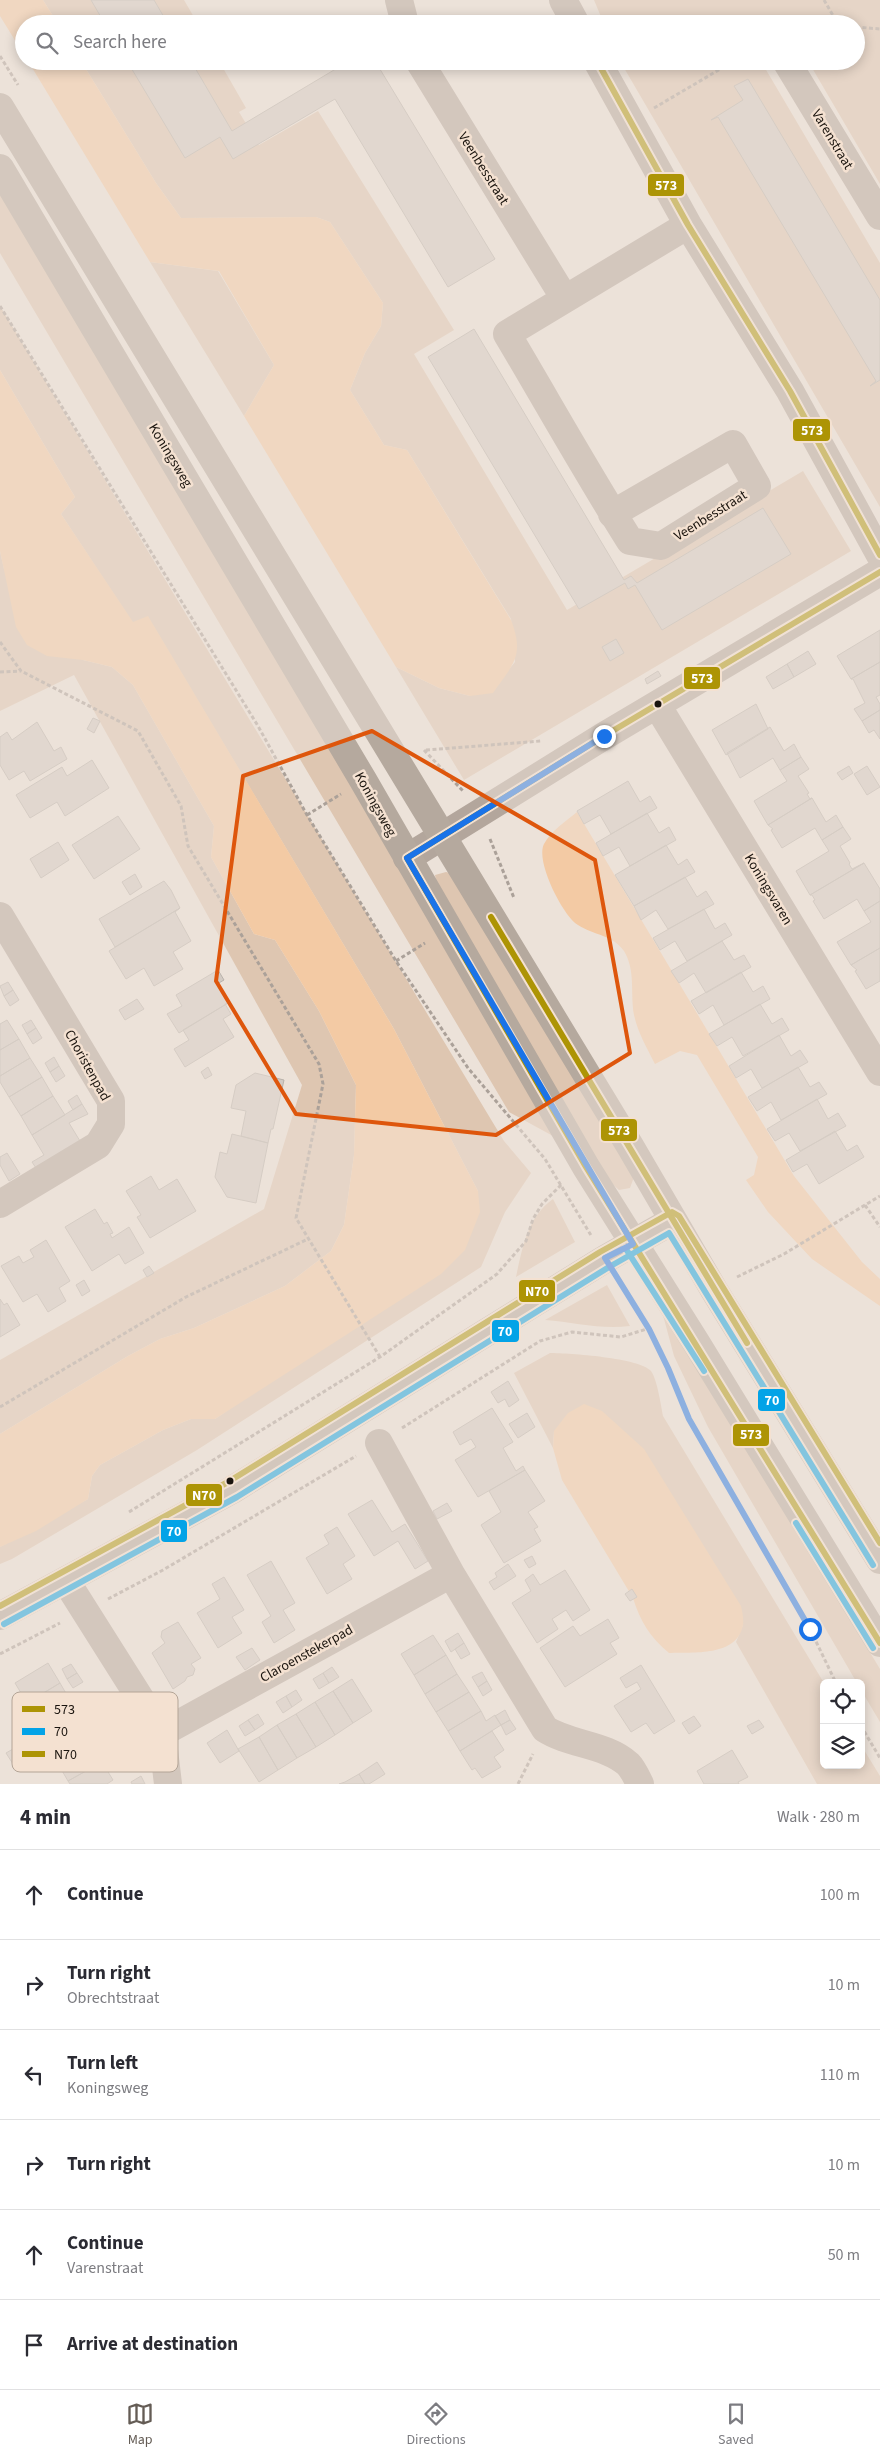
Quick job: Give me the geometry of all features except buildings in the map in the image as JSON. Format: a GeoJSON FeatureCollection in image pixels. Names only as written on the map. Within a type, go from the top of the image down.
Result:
{"type":"FeatureCollection","features":[{"type":"Feature","properties":{"kind":"main road"},"geometry":{"type":"LineString","coordinates":[[0,107],[440,836],[620,1129],[672,1221],[880,1560]]}},
{"type":"Feature","properties":{"kind":"main road","name":"Koningsweg"},"geometry":{"type":"LineString","coordinates":[[0,168],[363,780],[633,1244],[697,1344],[880,1643]]}},
{"type":"Feature","properties":{"kind":"street"},"geometry":{"type":"LineString","coordinates":[[399,0],[403,15]]}},
{"type":"Feature","properties":{"kind":"street"},"geometry":{"type":"LineString","coordinates":[[563,0],[571,15]]}},
{"type":"Feature","properties":{"kind":"street","name":"Veenbesstraat"},"geometry":{"type":"LineString","coordinates":[[425,70],[565,299]]}},
{"type":"Feature","properties":{"kind":"street"},"geometry":{"type":"LineString","coordinates":[[602,70],[688,224],[790,391],[880,555]]}},
{"type":"Feature","properties":{"kind":"street","name":"Varenstraat"},"geometry":{"type":"LineString","coordinates":[[791,70],[880,216]]}},
{"type":"Feature","properties":{"kind":"street","name":"Veenbesstraat"},"geometry":{"type":"LineString","coordinates":[[612,514],[733,444],[757,486],[661,546],[630,541],[612,514],[577,457],[507,334],[688,224]]}},
{"type":"Feature","properties":{"kind":"street"},"geometry":{"type":"LineString","coordinates":[[407,858],[440,836],[880,572]]}},
{"type":"Feature","properties":{"kind":"street","name":"Koningsvaren"},"geometry":{"type":"LineString","coordinates":[[657,705],[880,1072]]}},
{"type":"Feature","properties":{"kind":"street","name":"Choristenpad"},"geometry":{"type":"LineString","coordinates":[[0,916],[111,1101],[111,1124],[98,1145],[0,1204]]}},
{"type":"Feature","properties":{"kind":"street"},"geometry":{"type":"LineString","coordinates":[[0,1616],[232,1490],[605,1258],[672,1221]]}},
{"type":"Feature","properties":{"kind":"street"},"geometry":{"type":"LineString","coordinates":[[378,1443],[451,1574],[545,1729],[559,1738],[614,1754],[629,1765],[640,1784]]}},
{"type":"Feature","properties":{"kind":"street","name":"Claroenstekerpad"},"geometry":{"type":"LineString","coordinates":[[178,1724],[451,1574]]}},
{"type":"Feature","properties":{"kind":"street"},"geometry":{"type":"LineString","coordinates":[[66,1581],[136,1692]]}},
{"type":"Feature","properties":{"kind":"path"},"geometry":{"type":"LineString","coordinates":[[824,0],[833,15]]}},
{"type":"Feature","properties":{"kind":"path"},"geometry":{"type":"LineString","coordinates":[[865,28],[880,29]]}},
{"type":"Feature","properties":{"kind":"path"},"geometry":{"type":"LineString","coordinates":[[631,122],[719,70]]}},
{"type":"Feature","properties":{"kind":"path"},"geometry":{"type":"LineString","coordinates":[[0,306],[258,726],[307,815],[406,977],[468,1068],[545,1159],[649,1329],[668,1368],[689,1419],[810,1629],[834,1679]]}},
{"type":"Feature","properties":{"kind":"path"},"geometry":{"type":"LineString","coordinates":[[0,642],[21,671],[138,731],[181,806],[188,846],[319,1064],[323,1084],[296,1218],[380,1357]]}},
{"type":"Feature","properties":{"kind":"path"},"geometry":{"type":"LineString","coordinates":[[0,672],[21,671]]}},
{"type":"Feature","properties":{"kind":"path"},"geometry":{"type":"LineString","coordinates":[[396,761],[411,751],[548,741]]}},
{"type":"Feature","properties":{"kind":"path"},"geometry":{"type":"LineString","coordinates":[[307,815],[363,780]]}},
{"type":"Feature","properties":{"kind":"path"},"geometry":{"type":"LineString","coordinates":[[738,1277],[784,1254],[880,1196]]}},
{"type":"Feature","properties":{"kind":"path"},"geometry":{"type":"LineString","coordinates":[[865,1205],[880,1226]]}},
{"type":"Feature","properties":{"kind":"path"},"geometry":{"type":"LineString","coordinates":[[128,1513],[380,1357],[498,1274],[526,1241],[532,1219]]}},
{"type":"Feature","properties":{"kind":"path"},"geometry":{"type":"LineString","coordinates":[[0,1407],[186,1297],[308,1239]]}},
{"type":"Feature","properties":{"kind":"path"},"geometry":{"type":"LineString","coordinates":[[0,1654],[163,1570],[378,1443],[540,1341],[572,1332],[621,1337],[649,1329]]}},
{"type":"Feature","properties":{"kind":"path"},"geometry":{"type":"LineString","coordinates":[[518,1784],[545,1729]]}},
{"type":"Feature","properties":{"kind":"path"},"geometry":{"type":"LineString","coordinates":[[865,1733],[880,1758]]}},
{"type":"Feature","properties":{"kind":"highlighted area"},"geometry":{"type":"Polygon","coordinates":[[[372,731],[595,860],[630,1053],[496,1135],[296,1114],[216,981],[243,776],[372,731]]]}},
{"type":"Feature","properties":{"kind":"shaded area"},"geometry":{"type":"Polygon","coordinates":[[[0,0],[43,0],[52,15],[15,15],[15,40],[0,16],[0,0]]]}},
{"type":"Feature","properties":{"kind":"shaded area"},"geometry":{"type":"Polygon","coordinates":[[[43,0],[184,0],[193,15],[52,15],[43,0]]]}},
{"type":"Feature","properties":{"kind":"shaded area"},"geometry":{"type":"Polygon","coordinates":[[[594,0],[880,0],[880,184],[813,70],[865,70],[865,15],[600,15],[594,0]]]}},
{"type":"Feature","properties":{"kind":"shaded area"},"geometry":{"type":"Polygon","coordinates":[[[33,70],[87,70],[156,183],[181,218],[316,217],[330,222],[383,303],[381,326],[365,353],[350,390],[384,445],[407,450],[511,620],[515,632],[517,651],[511,667],[493,693],[470,696],[439,688],[396,667],[244,416],[274,365],[219,271],[150,262],[33,70]]]}},
{"type":"Feature","properties":{"kind":"shaded area"},"geometry":{"type":"Polygon","coordinates":[[[87,70],[224,70],[246,108],[239,112],[259,145],[318,111],[454,330],[414,354],[567,610],[803,471],[851,551],[464,780],[396,667],[439,688],[470,696],[510,668],[515,662],[511,619],[407,450],[384,445],[350,390],[365,353],[381,326],[383,303],[330,222],[316,217],[181,218],[156,183],[87,70]]]}},
{"type":"Feature","properties":{"kind":"shaded area"},"geometry":{"type":"Polygon","coordinates":[[[625,70],[766,70],[880,263],[880,507],[625,70]]]}},
{"type":"Feature","properties":{"kind":"shaded area"},"geometry":{"type":"Polygon","coordinates":[[[0,190],[260,628],[553,1136],[509,1112],[0,253],[0,190]]]}},
{"type":"Feature","properties":{"kind":"shaded area"},"geometry":{"type":"Polygon","coordinates":[[[150,262],[218,271],[274,365],[244,416],[150,262]]]}},
{"type":"Feature","properties":{"kind":"shaded area"},"geometry":{"type":"Polygon","coordinates":[[[0,306],[504,1141],[531,1173],[505,1212],[481,1267],[197,1450],[12,1559],[0,1564],[0,1547],[88,1499],[92,1476],[100,1465],[163,1430],[191,1419],[215,1419],[243,1400],[478,1191],[394,1029],[148,617],[133,623],[61,514],[75,497],[0,370],[0,306]]]}},
{"type":"Feature","properties":{"kind":"shaded area"},"geometry":{"type":"Polygon","coordinates":[[[0,370],[75,497],[61,514],[133,622],[148,616],[394,1029],[478,1191],[480,1212],[465,1250],[441,1274],[215,1419],[191,1419],[163,1430],[100,1465],[92,1476],[88,1499],[36,1531],[0,1547],[0,1434],[128,1356],[160,1339],[194,1328],[285,1286],[331,1251],[344,1225],[354,1155],[356,1085],[319,1011],[275,940],[254,934],[211,857],[214,826],[133,685],[112,667],[83,660],[47,656],[27,645],[16,627],[0,551],[0,370]]]}},
{"type":"Feature","properties":{"kind":"shaded area"},"geometry":{"type":"Polygon","coordinates":[[[0,551],[4,569],[83,660],[112,667],[133,685],[214,826],[211,857],[254,934],[275,940],[319,1011],[356,1085],[354,1155],[344,1225],[331,1251],[285,1286],[194,1328],[160,1339],[128,1356],[0,1434],[0,1360],[264,1209],[302,1085],[74,675],[0,711],[0,551]]]}},
{"type":"Feature","properties":{"kind":"shaded area"},"geometry":{"type":"Polygon","coordinates":[[[577,812],[794,1176],[862,1262],[880,1279],[880,1306],[812,1259],[768,1212],[746,1180],[754,1175],[758,1157],[697,1055],[680,1051],[655,1064],[643,1040],[634,1015],[630,966],[624,951],[609,938],[584,928],[572,920],[558,900],[543,863],[542,852],[547,839],[577,812]]]}},
{"type":"Feature","properties":{"kind":"shaded area"},"geometry":{"type":"Polygon","coordinates":[[[446,872],[457,875],[634,1177],[630,1188],[619,1190],[609,1181],[437,885],[435,875],[446,872]]]}},
{"type":"Feature","properties":{"kind":"shaded area"},"geometry":{"type":"Polygon","coordinates":[[[553,1199],[575,1242],[516,1277],[527,1234],[538,1214],[553,1199]]]}},
{"type":"Feature","properties":{"kind":"shaded area"},"geometry":{"type":"Polygon","coordinates":[[[607,1285],[630,1326],[598,1326],[545,1320],[607,1285]]]}},
{"type":"Feature","properties":{"kind":"shaded area"},"geometry":{"type":"Polygon","coordinates":[[[660,1304],[880,1669],[880,1722],[865,1697],[865,1679],[855,1679],[708,1427],[674,1356],[660,1304]]]}},
{"type":"Feature","properties":{"kind":"shaded area"},"geometry":{"type":"Polygon","coordinates":[[[550,1353],[587,1355],[619,1360],[644,1366],[651,1371],[657,1386],[663,1416],[822,1679],[820,1679],[820,1769],[865,1769],[865,1752],[880,1776],[880,1784],[817,1784],[736,1642],[743,1625],[554,1431],[553,1448],[514,1373],[550,1353]]]}},
{"type":"Feature","properties":{"kind":"shaded area"},"geometry":{"type":"Polygon","coordinates":[[[584,1404],[602,1411],[644,1449],[741,1606],[743,1625],[739,1635],[732,1643],[713,1651],[669,1653],[646,1628],[633,1598],[562,1480],[553,1448],[554,1431],[568,1413],[584,1404]]]}},
{"type":"Feature","properties":{"kind":"transit line","name":"573"},"geometry":{"type":"LineString","coordinates":[[602,70],[688,225],[790,391],[880,555]]}},
{"type":"Feature","properties":{"kind":"transit line","name":"573"},"geometry":{"type":"LineString","coordinates":[[880,572],[604,736],[407,858],[586,1167],[880,1643]]}},
{"type":"Feature","properties":{"kind":"transit line","name":"573"},"geometry":{"type":"LineString","coordinates":[[491,917],[747,1343]]}},
{"type":"Feature","properties":{"kind":"transit line","name":"N70"},"geometry":{"type":"LineString","coordinates":[[0,1606],[228,1482],[600,1252],[672,1212],[679,1216],[880,1543]]}},
{"type":"Feature","properties":{"kind":"transit line","name":"70"},"geometry":{"type":"LineString","coordinates":[[4,1624],[237,1497],[609,1267],[669,1233],[873,1565]]}},
{"type":"Feature","properties":{"kind":"transit line","name":"70"},"geometry":{"type":"LineString","coordinates":[[626,1249],[704,1371]]}},
{"type":"Feature","properties":{"kind":"transit line","name":"70"},"geometry":{"type":"LineString","coordinates":[[796,1523],[873,1648]]}},
{"type":"Feature","properties":{"kind":"route"},"geometry":{"type":"LineString","coordinates":[[604,736],[407,858],[586,1167],[633,1244],[605,1258],[649,1329],[668,1368],[689,1419],[810,1629]]}}]}
